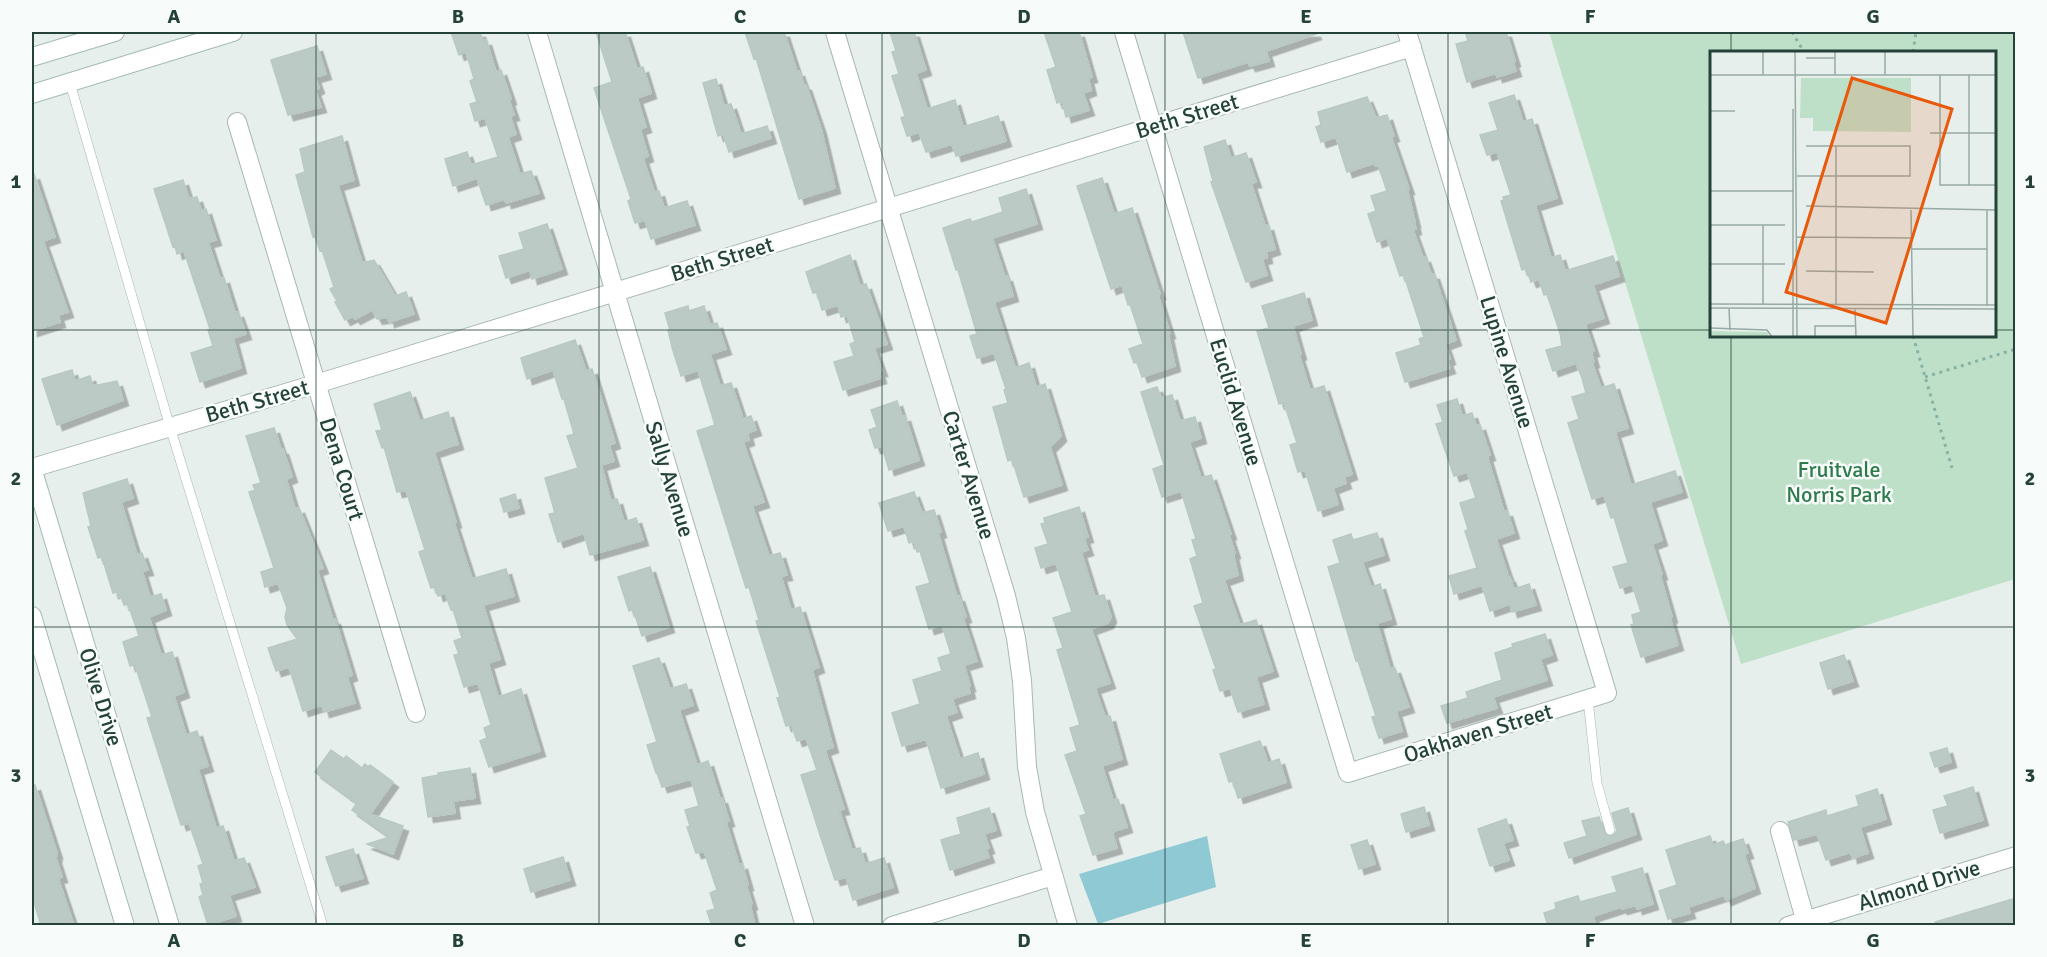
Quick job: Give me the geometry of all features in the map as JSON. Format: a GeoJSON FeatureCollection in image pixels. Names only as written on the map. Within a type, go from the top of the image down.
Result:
{"type":"FeatureCollection","features":[{"type":"Feature","properties":{"kind":"street"},"geometry":{"type":"LineString","coordinates":[[32,57],[92,35],[115,32]]}},
{"type":"Feature","properties":{"kind":"street"},"geometry":{"type":"LineString","coordinates":[[32,94],[233,32]]}},
{"type":"Feature","properties":{"kind":"street","name":"Sally Avenue"},"geometry":{"type":"LineString","coordinates":[[537,32],[805,926]]}},
{"type":"Feature","properties":{"kind":"street","name":"Carter Avenue"},"geometry":{"type":"LineString","coordinates":[[835,32],[1006,596],[1016,638],[1022,681],[1027,767],[1035,812],[1068,926]]}},
{"type":"Feature","properties":{"kind":"street","name":"Euclid Avenue"},"geometry":{"type":"LineString","coordinates":[[1124,32],[1348,773]]}},
{"type":"Feature","properties":{"kind":"street","name":"Beth Street"},"geometry":{"type":"LineString","coordinates":[[32,468],[316,384],[1152,127],[1409,39]]}},
{"type":"Feature","properties":{"kind":"street","name":"Lupine Avenue"},"geometry":{"type":"LineString","coordinates":[[1409,39],[1607,693]]}},
{"type":"Feature","properties":{"kind":"street","name":"Dena Court"},"geometry":{"type":"LineString","coordinates":[[237,122],[416,713]]}},
{"type":"Feature","properties":{"kind":"street","name":"Olive Drive"},"geometry":{"type":"LineString","coordinates":[[32,468],[170,926]]}},
{"type":"Feature","properties":{"kind":"street","name":"Olive Drive"},"geometry":{"type":"LineString","coordinates":[[32,616],[36,648],[125,926]]}},
{"type":"Feature","properties":{"kind":"street","name":"Oakhaven Street"},"geometry":{"type":"LineString","coordinates":[[1348,773],[1607,693]]}},
{"type":"Feature","properties":{"kind":"street"},"geometry":{"type":"LineString","coordinates":[[1780,831],[1807,923]]}},
{"type":"Feature","properties":{"kind":"street","name":"Almond Drive"},"geometry":{"type":"LineString","coordinates":[[1788,926],[1807,923],[2016,856]]}},
{"type":"Feature","properties":{"kind":"street"},"geometry":{"type":"LineString","coordinates":[[892,926],[1053,876]]}},
{"type":"Feature","properties":{"kind":"lane"},"geometry":{"type":"LineString","coordinates":[[70,83],[170,427],[323,926]]}},
{"type":"Feature","properties":{"kind":"lane"},"geometry":{"type":"LineString","coordinates":[[1588,699],[1597,783],[1610,830]]}},
{"type":"Feature","properties":{"kind":"path"},"geometry":{"type":"LineString","coordinates":[[1792,32],[1803,51]]}},
{"type":"Feature","properties":{"kind":"path"},"geometry":{"type":"LineString","coordinates":[[1913,51],[1916,32]]}},
{"type":"Feature","properties":{"kind":"path"},"geometry":{"type":"LineString","coordinates":[[1914,338],[1952,468]]}},
{"type":"Feature","properties":{"kind":"path"},"geometry":{"type":"LineString","coordinates":[[1925,377],[2016,349]]}},
{"type":"Feature","properties":{"kind":"green space","name":"Fruitvale Norris Park"},"geometry":{"type":"Polygon","coordinates":[[[1549,32],[2015,32],[2015,579],[1741,664],[1549,32]]]}},
{"type":"Feature","properties":{"kind":"water"},"geometry":{"type":"Polygon","coordinates":[[[1207,836],[1216,887],[1098,924],[1079,874],[1207,836]]]}},
{"type":"Feature","properties":{"kind":"building"},"geometry":{"type":"Polygon","coordinates":[[[451,32],[480,32],[483,41],[486,40],[496,72],[501,70],[511,99],[509,100],[514,115],[510,116],[516,134],[508,137],[520,174],[531,171],[539,193],[506,203],[505,199],[486,205],[477,178],[453,186],[445,159],[467,152],[471,165],[498,157],[485,118],[475,121],[470,104],[477,102],[470,81],[474,79],[466,52],[459,55],[451,32]]]}},
{"type":"Feature","properties":{"kind":"building"},"geometry":{"type":"Polygon","coordinates":[[[596,32],[625,32],[637,69],[643,67],[651,93],[637,98],[646,127],[640,129],[648,156],[643,158],[654,192],[659,191],[664,208],[687,201],[695,225],[651,239],[645,220],[635,223],[628,201],[631,199],[594,88],[612,82],[596,32]]]}},
{"type":"Feature","properties":{"kind":"building"},"geometry":{"type":"Polygon","coordinates":[[[745,32],[784,32],[797,72],[799,71],[806,85],[821,129],[835,188],[799,199],[756,58],[754,59],[745,32]]]}},
{"type":"Feature","properties":{"kind":"building"},"geometry":{"type":"Polygon","coordinates":[[[890,32],[914,32],[926,70],[916,73],[927,109],[955,100],[963,127],[998,116],[1006,141],[956,156],[952,144],[926,152],[919,132],[907,136],[901,118],[905,116],[892,76],[899,74],[892,52],[896,51],[890,32]]]}},
{"type":"Feature","properties":{"kind":"building"},"geometry":{"type":"Polygon","coordinates":[[[1044,32],[1079,32],[1092,77],[1088,78],[1091,90],[1083,93],[1089,110],[1066,117],[1062,101],[1057,103],[1047,70],[1056,67],[1044,32]]]}},
{"type":"Feature","properties":{"kind":"building"},"geometry":{"type":"Polygon","coordinates":[[[1183,32],[1315,32],[1316,34],[1266,51],[1269,61],[1250,66],[1248,62],[1198,78],[1183,32]]]}},
{"type":"Feature","properties":{"kind":"building"},"geometry":{"type":"Polygon","coordinates":[[[1506,32],[1516,71],[1497,77],[1496,73],[1467,82],[1456,44],[1468,41],[1466,34],[1506,32]]]}},
{"type":"Feature","properties":{"kind":"building"},"geometry":{"type":"Polygon","coordinates":[[[317,46],[326,74],[315,77],[319,88],[315,90],[321,107],[288,115],[271,60],[317,46]]]}},
{"type":"Feature","properties":{"kind":"building"},"geometry":{"type":"Polygon","coordinates":[[[716,79],[724,106],[731,104],[741,134],[767,126],[771,138],[729,152],[723,134],[718,136],[703,83],[716,79]]]}},
{"type":"Feature","properties":{"kind":"building"},"geometry":{"type":"Polygon","coordinates":[[[1514,95],[1523,122],[1532,119],[1557,198],[1535,205],[1551,258],[1560,255],[1565,271],[1613,256],[1619,276],[1593,285],[1604,318],[1585,324],[1594,351],[1591,352],[1594,362],[1592,363],[1601,388],[1614,384],[1628,428],[1615,432],[1631,485],[1675,471],[1682,492],[1650,502],[1662,540],[1652,544],[1662,574],[1660,575],[1678,645],[1641,657],[1631,625],[1634,624],[1632,615],[1641,612],[1632,584],[1620,588],[1613,567],[1628,563],[1614,517],[1611,518],[1604,495],[1592,499],[1568,423],[1579,419],[1572,397],[1586,393],[1582,378],[1576,363],[1553,371],[1546,350],[1562,346],[1560,333],[1547,294],[1544,295],[1539,279],[1531,282],[1526,268],[1522,270],[1501,201],[1504,200],[1503,197],[1511,195],[1497,152],[1487,155],[1480,135],[1498,130],[1489,103],[1514,95]]]}},
{"type":"Feature","properties":{"kind":"building"},"geometry":{"type":"Polygon","coordinates":[[[1367,97],[1376,118],[1387,115],[1394,136],[1391,137],[1409,189],[1407,189],[1416,229],[1413,230],[1423,258],[1425,257],[1431,274],[1434,274],[1456,340],[1445,344],[1450,359],[1447,360],[1450,368],[1405,382],[1396,353],[1421,345],[1419,339],[1424,337],[1404,275],[1400,276],[1387,238],[1377,242],[1368,214],[1376,211],[1371,196],[1387,191],[1378,165],[1375,166],[1375,163],[1347,172],[1336,137],[1321,142],[1316,127],[1321,125],[1318,112],[1367,97]]]}},
{"type":"Feature","properties":{"kind":"building"},"geometry":{"type":"Polygon","coordinates":[[[342,136],[354,180],[338,185],[362,263],[374,260],[395,296],[406,292],[414,314],[389,322],[388,317],[377,319],[372,310],[355,319],[353,316],[345,320],[335,302],[337,301],[330,289],[334,287],[322,250],[320,251],[315,236],[313,237],[296,175],[305,172],[300,149],[342,136]]]}},
{"type":"Feature","properties":{"kind":"building"},"geometry":{"type":"Polygon","coordinates":[[[1225,140],[1231,158],[1246,153],[1256,182],[1251,183],[1275,249],[1266,252],[1267,258],[1262,259],[1267,275],[1246,282],[1211,182],[1213,181],[1204,147],[1225,140]]]}},
{"type":"Feature","properties":{"kind":"building"},"geometry":{"type":"Polygon","coordinates":[[[34,174],[55,237],[43,241],[68,312],[58,315],[60,322],[32,331],[32,175],[34,174]]]}},
{"type":"Feature","properties":{"kind":"building"},"geometry":{"type":"Polygon","coordinates":[[[1102,178],[1114,214],[1132,208],[1170,333],[1168,334],[1175,366],[1142,377],[1129,349],[1143,344],[1130,304],[1128,305],[1122,285],[1111,289],[1077,186],[1102,178]]]}},
{"type":"Feature","properties":{"kind":"building"},"geometry":{"type":"Polygon","coordinates":[[[183,180],[189,199],[197,197],[201,211],[206,209],[216,240],[208,242],[220,279],[224,278],[235,313],[238,312],[246,334],[233,338],[241,368],[200,382],[191,353],[213,346],[208,330],[210,329],[184,251],[177,254],[175,246],[173,247],[154,189],[183,180]]]}},
{"type":"Feature","properties":{"kind":"building"},"geometry":{"type":"Polygon","coordinates":[[[1026,189],[1037,224],[992,238],[1013,296],[994,302],[1015,368],[1029,363],[1036,387],[1045,384],[1061,436],[1050,447],[1062,485],[1024,497],[1012,459],[1008,461],[993,407],[1008,403],[1004,390],[1006,389],[994,353],[977,358],[970,336],[977,334],[943,228],[1003,212],[999,198],[1026,189]]]}},
{"type":"Feature","properties":{"kind":"building"},"geometry":{"type":"Polygon","coordinates":[[[547,224],[562,269],[532,279],[530,270],[506,278],[499,256],[524,249],[519,233],[547,224]]]}},
{"type":"Feature","properties":{"kind":"building"},"geometry":{"type":"Polygon","coordinates":[[[850,255],[860,286],[866,284],[887,344],[874,348],[882,371],[879,371],[881,378],[843,390],[834,362],[854,356],[850,344],[855,342],[847,315],[841,317],[838,305],[822,310],[817,292],[813,293],[806,272],[850,255]]]}},
{"type":"Feature","properties":{"kind":"building"},"geometry":{"type":"Polygon","coordinates":[[[1304,293],[1312,320],[1293,326],[1301,354],[1299,355],[1310,390],[1324,386],[1352,474],[1344,477],[1346,483],[1333,488],[1338,504],[1318,511],[1305,470],[1298,472],[1290,445],[1297,443],[1284,403],[1279,404],[1257,331],[1269,328],[1262,306],[1304,293]]]}},
{"type":"Feature","properties":{"kind":"building"},"geometry":{"type":"Polygon","coordinates":[[[688,306],[689,311],[704,306],[710,325],[717,323],[726,349],[710,354],[720,386],[731,383],[743,419],[751,416],[756,430],[747,433],[749,440],[743,442],[764,502],[752,506],[769,556],[780,553],[787,575],[781,576],[791,610],[800,607],[819,667],[812,670],[833,747],[825,750],[844,809],[839,810],[852,850],[860,848],[865,864],[884,858],[893,887],[853,900],[846,877],[835,880],[820,835],[801,775],[817,770],[806,738],[797,741],[791,724],[786,726],[777,698],[780,697],[756,621],[759,620],[749,587],[746,588],[697,431],[715,425],[698,370],[681,376],[672,347],[665,313],[688,306]]]}},
{"type":"Feature","properties":{"kind":"building"},"geometry":{"type":"Polygon","coordinates":[[[575,340],[586,371],[592,369],[615,443],[609,445],[614,461],[601,465],[611,501],[617,499],[624,522],[636,518],[643,540],[590,555],[584,533],[558,542],[549,514],[555,513],[545,478],[578,468],[567,436],[574,434],[564,399],[562,399],[553,370],[527,379],[521,358],[575,340]]]}},
{"type":"Feature","properties":{"kind":"building"},"geometry":{"type":"Polygon","coordinates":[[[72,370],[75,381],[90,376],[93,386],[117,381],[123,400],[57,425],[42,379],[72,370]]]}},
{"type":"Feature","properties":{"kind":"building"},"geometry":{"type":"Polygon","coordinates":[[[1157,387],[1161,398],[1172,395],[1180,421],[1195,417],[1201,438],[1189,442],[1201,478],[1211,475],[1235,553],[1233,553],[1238,575],[1224,580],[1240,625],[1256,620],[1273,671],[1256,677],[1264,704],[1238,712],[1230,688],[1220,691],[1213,670],[1216,669],[1194,606],[1203,603],[1190,559],[1197,556],[1192,540],[1196,539],[1181,491],[1162,497],[1153,469],[1164,465],[1141,392],[1157,387]]]}},
{"type":"Feature","properties":{"kind":"building"},"geometry":{"type":"Polygon","coordinates":[[[410,392],[420,421],[448,412],[458,444],[434,452],[472,579],[506,569],[514,596],[483,605],[500,659],[488,663],[498,697],[521,689],[540,751],[489,767],[480,741],[487,738],[484,728],[491,725],[478,683],[464,687],[454,655],[459,654],[454,641],[462,638],[453,610],[451,610],[445,593],[438,596],[435,587],[431,588],[419,552],[425,550],[406,490],[397,492],[384,447],[382,448],[376,431],[382,430],[374,404],[410,392]]]}},
{"type":"Feature","properties":{"kind":"building"},"geometry":{"type":"Polygon","coordinates":[[[1457,399],[1462,416],[1472,413],[1476,426],[1480,425],[1504,512],[1507,511],[1514,533],[1496,539],[1509,578],[1514,589],[1529,584],[1536,605],[1512,612],[1510,604],[1490,611],[1482,585],[1454,594],[1449,576],[1477,568],[1465,531],[1468,529],[1460,503],[1476,498],[1467,472],[1454,476],[1436,424],[1443,422],[1437,405],[1457,399]]]}},
{"type":"Feature","properties":{"kind":"building"},"geometry":{"type":"Polygon","coordinates":[[[897,401],[902,417],[905,416],[919,460],[889,470],[882,446],[875,448],[869,430],[877,427],[871,410],[897,401]]]}},
{"type":"Feature","properties":{"kind":"building"},"geometry":{"type":"Polygon","coordinates":[[[274,428],[292,477],[286,479],[295,509],[299,508],[323,568],[317,570],[352,675],[347,677],[355,703],[324,712],[322,705],[303,711],[289,667],[276,671],[268,648],[297,639],[287,625],[285,617],[287,608],[278,583],[265,587],[261,572],[274,568],[249,492],[255,490],[253,485],[261,483],[246,436],[274,428]]]}},
{"type":"Feature","properties":{"kind":"building"},"geometry":{"type":"Polygon","coordinates":[[[127,479],[133,498],[121,502],[137,555],[142,553],[148,570],[142,571],[150,597],[161,594],[166,610],[149,617],[161,655],[172,652],[184,692],[174,696],[186,735],[197,731],[208,766],[198,769],[216,828],[223,826],[234,861],[244,858],[255,887],[229,895],[236,916],[208,925],[199,897],[203,895],[200,884],[203,883],[198,866],[203,864],[189,823],[181,825],[147,718],[152,717],[135,665],[130,666],[123,642],[139,636],[128,604],[124,605],[117,592],[113,593],[102,557],[98,558],[88,527],[91,526],[83,493],[127,479]]]}},
{"type":"Feature","properties":{"kind":"building"},"geometry":{"type":"Polygon","coordinates":[[[914,492],[922,513],[934,510],[941,532],[938,533],[957,597],[959,596],[966,617],[963,618],[977,661],[964,665],[970,693],[952,699],[957,712],[946,716],[960,759],[978,753],[984,774],[941,788],[926,739],[902,746],[892,713],[920,704],[913,680],[942,671],[938,658],[951,654],[942,625],[929,629],[916,587],[930,583],[920,551],[917,552],[914,541],[909,543],[904,526],[888,531],[879,503],[914,492]]]}},
{"type":"Feature","properties":{"kind":"building"},"geometry":{"type":"Polygon","coordinates":[[[515,494],[519,508],[504,512],[500,499],[515,494]]]}},
{"type":"Feature","properties":{"kind":"building"},"geometry":{"type":"Polygon","coordinates":[[[1079,507],[1088,537],[1084,538],[1088,550],[1081,552],[1095,597],[1104,595],[1111,617],[1108,623],[1091,629],[1110,683],[1095,688],[1105,717],[1110,716],[1122,759],[1102,766],[1113,800],[1118,799],[1127,827],[1112,832],[1117,848],[1093,855],[1080,816],[1086,814],[1065,755],[1077,751],[1070,728],[1080,725],[1057,650],[1063,648],[1053,618],[1072,612],[1056,563],[1041,568],[1035,548],[1048,544],[1041,524],[1045,523],[1044,518],[1079,507]]]}},
{"type":"Feature","properties":{"kind":"building"},"geometry":{"type":"Polygon","coordinates":[[[1377,533],[1384,555],[1362,562],[1371,587],[1380,584],[1391,619],[1377,623],[1390,669],[1395,668],[1409,707],[1396,711],[1402,731],[1379,738],[1372,717],[1376,716],[1358,661],[1356,661],[1328,567],[1340,563],[1333,540],[1351,534],[1353,540],[1377,533]]]}},
{"type":"Feature","properties":{"kind":"building"},"geometry":{"type":"Polygon","coordinates":[[[650,567],[669,627],[642,636],[633,609],[629,611],[618,577],[650,567]]]}},
{"type":"Feature","properties":{"kind":"building"},"geometry":{"type":"Polygon","coordinates":[[[1545,634],[1552,655],[1540,659],[1547,680],[1493,697],[1497,708],[1447,723],[1441,706],[1468,698],[1466,692],[1502,680],[1495,653],[1513,647],[1512,644],[1545,634]]]}},
{"type":"Feature","properties":{"kind":"building"},"geometry":{"type":"Polygon","coordinates":[[[1844,655],[1853,681],[1828,689],[1820,663],[1844,655]]]}},
{"type":"Feature","properties":{"kind":"building"},"geometry":{"type":"Polygon","coordinates":[[[659,658],[670,689],[686,684],[693,705],[679,710],[697,765],[708,761],[720,799],[722,798],[729,821],[726,822],[727,826],[748,885],[746,885],[755,926],[712,926],[707,911],[715,909],[710,893],[717,890],[704,851],[696,853],[687,827],[690,826],[685,810],[699,806],[691,779],[662,787],[656,773],[647,745],[657,742],[633,666],[659,658]]]}},
{"type":"Feature","properties":{"kind":"building"},"geometry":{"type":"Polygon","coordinates":[[[1260,741],[1268,763],[1279,759],[1286,782],[1238,798],[1233,781],[1229,782],[1220,754],[1260,741]]]}},
{"type":"Feature","properties":{"kind":"building"},"geometry":{"type":"Polygon","coordinates":[[[1947,748],[1951,762],[1935,767],[1930,753],[1947,748]]]}},
{"type":"Feature","properties":{"kind":"building"},"geometry":{"type":"Polygon","coordinates":[[[331,750],[344,759],[346,756],[362,768],[365,764],[368,767],[370,765],[393,782],[370,814],[403,826],[393,854],[367,844],[390,837],[352,810],[357,803],[315,772],[331,750]]]}},
{"type":"Feature","properties":{"kind":"building"},"geometry":{"type":"Polygon","coordinates":[[[470,768],[475,798],[453,801],[455,813],[428,817],[422,778],[470,768]]]}},
{"type":"Feature","properties":{"kind":"building"},"geometry":{"type":"Polygon","coordinates":[[[35,785],[57,853],[56,858],[62,877],[58,878],[74,926],[41,926],[32,895],[32,786],[35,785]]]}},
{"type":"Feature","properties":{"kind":"building"},"geometry":{"type":"Polygon","coordinates":[[[1973,787],[1983,820],[1940,833],[1933,810],[1948,806],[1944,796],[1973,787]]]}},
{"type":"Feature","properties":{"kind":"building"},"geometry":{"type":"Polygon","coordinates":[[[1877,789],[1886,819],[1860,827],[1868,853],[1852,858],[1851,852],[1826,860],[1817,834],[1794,840],[1788,822],[1826,810],[1827,816],[1859,806],[1856,796],[1877,789]]]}},
{"type":"Feature","properties":{"kind":"building"},"geometry":{"type":"Polygon","coordinates":[[[1424,807],[1429,825],[1406,832],[1401,814],[1424,807]]]}},
{"type":"Feature","properties":{"kind":"building"},"geometry":{"type":"Polygon","coordinates":[[[989,808],[996,830],[984,834],[989,848],[986,849],[989,857],[950,870],[941,840],[961,834],[957,818],[989,808]]]}},
{"type":"Feature","properties":{"kind":"building"},"geometry":{"type":"Polygon","coordinates":[[[1628,808],[1636,834],[1569,858],[1564,843],[1587,836],[1582,821],[1599,817],[1605,834],[1612,836],[1617,831],[1612,813],[1628,808]]]}},
{"type":"Feature","properties":{"kind":"building"},"geometry":{"type":"Polygon","coordinates":[[[1506,819],[1513,840],[1503,843],[1509,860],[1490,866],[1478,829],[1506,819]]]}},
{"type":"Feature","properties":{"kind":"building"},"geometry":{"type":"Polygon","coordinates":[[[1710,836],[1713,845],[1723,841],[1725,845],[1743,839],[1748,853],[1744,854],[1755,888],[1726,900],[1724,895],[1688,907],[1690,913],[1668,919],[1659,891],[1677,885],[1666,850],[1710,836]]]}},
{"type":"Feature","properties":{"kind":"building"},"geometry":{"type":"Polygon","coordinates":[[[1367,840],[1375,864],[1359,869],[1351,845],[1367,840]]]}},
{"type":"Feature","properties":{"kind":"building"},"geometry":{"type":"Polygon","coordinates":[[[353,849],[363,878],[336,886],[326,857],[353,849]]]}},
{"type":"Feature","properties":{"kind":"building"},"geometry":{"type":"Polygon","coordinates":[[[563,857],[570,880],[531,892],[524,869],[563,857]]]}},
{"type":"Feature","properties":{"kind":"building"},"geometry":{"type":"Polygon","coordinates":[[[1642,868],[1653,904],[1637,909],[1636,905],[1622,909],[1621,907],[1593,916],[1596,926],[1548,926],[1544,913],[1556,909],[1555,903],[1578,896],[1580,902],[1617,892],[1612,877],[1642,868]]]}},
{"type":"Feature","properties":{"kind":"building"},"geometry":{"type":"Polygon","coordinates":[[[2016,898],[2016,926],[1935,926],[1935,922],[2016,898]]]}}]}
